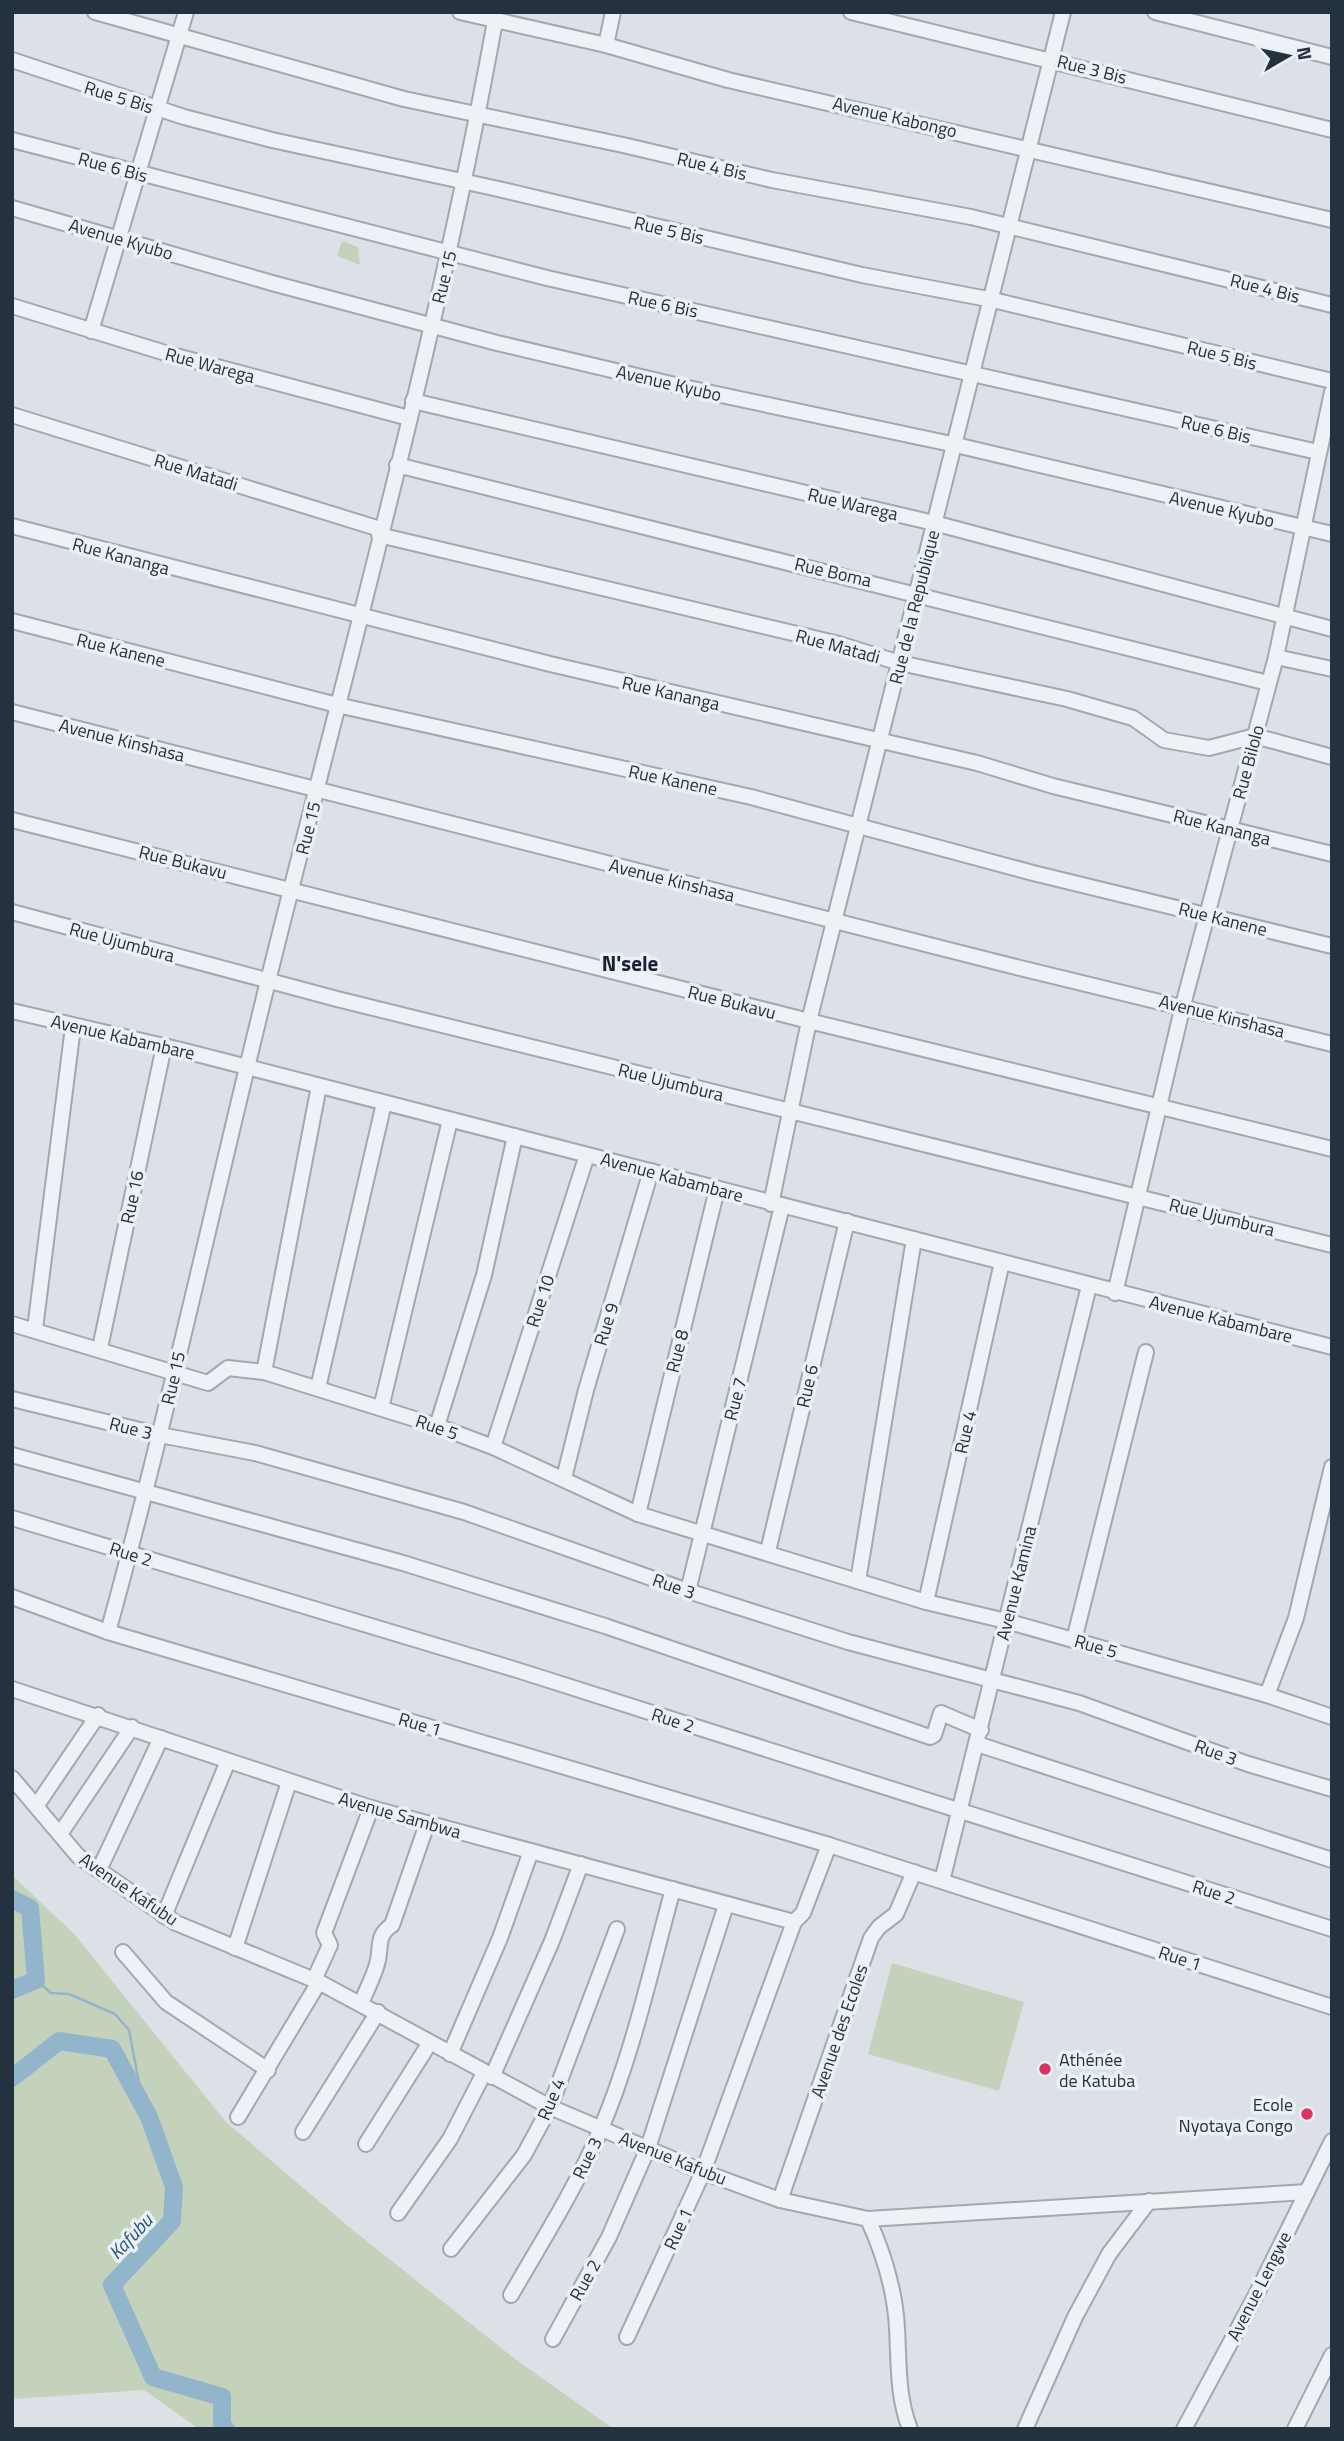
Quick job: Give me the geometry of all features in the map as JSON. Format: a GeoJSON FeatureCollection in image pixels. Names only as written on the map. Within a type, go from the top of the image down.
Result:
{"type":"FeatureCollection","features":[{"type":"Feature","properties":{"kind":"street","name":"Rue 4 Bis"},"geometry":{"type":"LineString","coordinates":[[95,12],[348,85],[772,180],[1009,226],[1332,305]]}},
{"type":"Feature","properties":{"kind":"street"},"geometry":{"type":"LineString","coordinates":[[91,331],[186,12]]}},
{"type":"Feature","properties":{"kind":"street","name":"Avenue Kabongo"},"geometry":{"type":"LineString","coordinates":[[460,12],[606,45],[728,79],[1332,220]]}},
{"type":"Feature","properties":{"kind":"street"},"geometry":{"type":"LineString","coordinates":[[606,45],[613,12]]}},
{"type":"Feature","properties":{"kind":"street","name":"Rue 3 Bis"},"geometry":{"type":"LineString","coordinates":[[851,12],[1332,130]]}},
{"type":"Feature","properties":{"kind":"street","name":"Rue de la Republique"},"geometry":{"type":"LineString","coordinates":[[776,1205],[790,1111],[808,1021],[993,300],[1063,12]]}},
{"type":"Feature","properties":{"kind":"street"},"geometry":{"type":"LineString","coordinates":[[1156,12],[1332,57]]}},
{"type":"Feature","properties":{"kind":"street","name":"Rue 15"},"geometry":{"type":"LineString","coordinates":[[108,1632],[160,1435],[268,979],[362,617],[380,532],[450,253],[466,184],[495,21]]}},
{"type":"Feature","properties":{"kind":"street","name":"Rue 5 Bis"},"geometry":{"type":"LineString","coordinates":[[12,60],[156,109],[272,140],[862,275],[993,300],[1332,381]]}},
{"type":"Feature","properties":{"kind":"street","name":"Rue 6 Bis"},"geometry":{"type":"LineString","coordinates":[[12,140],[450,253],[818,340],[974,372],[1318,452]]}},
{"type":"Feature","properties":{"kind":"street","name":"Avenue Kyubo"},"geometry":{"type":"LineString","coordinates":[[12,208],[431,326],[688,388],[956,445],[1332,534]]}},
{"type":"Feature","properties":{"kind":"street","name":"Rue Warega"},"geometry":{"type":"LineString","coordinates":[[12,306],[91,331],[408,418]]}},
{"type":"Feature","properties":{"kind":"street","name":"Rue Bilolo"},"geometry":{"type":"LineString","coordinates":[[1115,1293],[1183,1005],[1276,657],[1332,392]]}},
{"type":"Feature","properties":{"kind":"street","name":"Rue Warega"},"geometry":{"type":"LineString","coordinates":[[413,401],[934,523],[1332,629]]}},
{"type":"Feature","properties":{"kind":"street","name":"Rue Matadi"},"geometry":{"type":"LineString","coordinates":[[12,415],[380,532],[839,644],[900,663],[1067,699],[1133,718],[1164,740],[1200,748],[1255,736],[1332,757]]}},
{"type":"Feature","properties":{"kind":"street","name":"Rue Boma"},"geometry":{"type":"LineString","coordinates":[[397,465],[1268,683]]}},
{"type":"Feature","properties":{"kind":"street","name":"Rue Kananga"},"geometry":{"type":"LineString","coordinates":[[12,526],[362,617],[977,763],[1053,786],[1332,854]]}},
{"type":"Feature","properties":{"kind":"street","name":"Rue Kanene"},"geometry":{"type":"LineString","coordinates":[[12,621],[337,705],[751,797],[859,827],[1332,946]]}},
{"type":"Feature","properties":{"kind":"street"},"geometry":{"type":"LineString","coordinates":[[1276,657],[1332,669]]}},
{"type":"Feature","properties":{"kind":"street","name":"Avenue Kinshasa"},"geometry":{"type":"LineString","coordinates":[[12,712],[1332,1044]]}},
{"type":"Feature","properties":{"kind":"street","name":"Rue Bukavu"},"geometry":{"type":"LineString","coordinates":[[12,820],[808,1021],[1332,1149]]}},
{"type":"Feature","properties":{"kind":"street","name":"Rue Ujumbura"},"geometry":{"type":"LineString","coordinates":[[12,912],[790,1111],[1332,1245]]}},
{"type":"Feature","properties":{"kind":"street","name":"Avenue Kabambare"},"geometry":{"type":"LineString","coordinates":[[12,1011],[164,1046],[1332,1347]]}},
{"type":"Feature","properties":{"kind":"street"},"geometry":{"type":"LineString","coordinates":[[35,1329],[73,1027]]}},
{"type":"Feature","properties":{"kind":"street","name":"Rue 16"},"geometry":{"type":"LineString","coordinates":[[100,1348],[164,1046]]}},
{"type":"Feature","properties":{"kind":"street"},"geometry":{"type":"LineString","coordinates":[[264,1372],[319,1086]]}},
{"type":"Feature","properties":{"kind":"street"},"geometry":{"type":"LineString","coordinates":[[318,1388],[384,1103]]}},
{"type":"Feature","properties":{"kind":"street"},"geometry":{"type":"LineString","coordinates":[[381,1408],[450,1120]]}},
{"type":"Feature","properties":{"kind":"street"},"geometry":{"type":"LineString","coordinates":[[437,1426],[474,1298],[484,1275],[515,1136]]}},
{"type":"Feature","properties":{"kind":"street","name":"Rue 10"},"geometry":{"type":"LineString","coordinates":[[493,1447],[587,1155]]}},
{"type":"Feature","properties":{"kind":"street","name":"Rue 9"},"geometry":{"type":"LineString","coordinates":[[564,1478],[586,1390],[651,1171]]}},
{"type":"Feature","properties":{"kind":"street","name":"Rue 8"},"geometry":{"type":"LineString","coordinates":[[638,1514],[718,1189]]}},
{"type":"Feature","properties":{"kind":"street","name":"Rue 7"},"geometry":{"type":"LineString","coordinates":[[688,1591],[776,1205]]}},
{"type":"Feature","properties":{"kind":"street","name":"Rue 6"},"geometry":{"type":"LineString","coordinates":[[768,1551],[847,1222]]}},
{"type":"Feature","properties":{"kind":"street"},"geometry":{"type":"LineString","coordinates":[[858,1581],[914,1239]]}},
{"type":"Feature","properties":{"kind":"street","name":"Rue 4"},"geometry":{"type":"LineString","coordinates":[[926,1602],[1002,1262]]}},
{"type":"Feature","properties":{"kind":"street","name":"Avenue Kamina"},"geometry":{"type":"LineString","coordinates":[[942,1881],[1089,1286]]}},
{"type":"Feature","properties":{"kind":"street","name":"Rue 5"},"geometry":{"type":"LineString","coordinates":[[12,1324],[100,1348],[208,1384],[228,1368],[264,1372],[318,1388],[493,1447],[638,1514],[768,1551],[926,1602],[1006,1620],[1267,1695],[1332,1717]]}},
{"type":"Feature","properties":{"kind":"street"},"geometry":{"type":"LineString","coordinates":[[1074,1640],[1146,1352]]}},
{"type":"Feature","properties":{"kind":"street","name":"Rue 3"},"geometry":{"type":"LineString","coordinates":[[12,1399],[160,1435],[254,1454],[464,1511],[688,1591],[848,1642],[1079,1703],[1248,1763],[1332,1789]]}},
{"type":"Feature","properties":{"kind":"street"},"geometry":{"type":"LineString","coordinates":[[12,1455],[324,1540],[605,1626],[930,1737],[934,1735],[941,1713],[979,1737],[1332,1860]]}},
{"type":"Feature","properties":{"kind":"street"},"geometry":{"type":"LineString","coordinates":[[1267,1695],[1296,1618],[1332,1467]]}},
{"type":"Feature","properties":{"kind":"street","name":"Rue 2"},"geometry":{"type":"LineString","coordinates":[[12,1518],[491,1662],[1332,1929]]}},
{"type":"Feature","properties":{"kind":"street","name":"Rue 1"},"geometry":{"type":"LineString","coordinates":[[12,1597],[108,1632],[829,1845],[1332,2007]]}},
{"type":"Feature","properties":{"kind":"street","name":"Avenue Sambwa"},"geometry":{"type":"LineString","coordinates":[[12,1689],[40,1700],[98,1715],[371,1808],[794,1922]]}},
{"type":"Feature","properties":{"kind":"street"},"geometry":{"type":"LineString","coordinates":[[37,1805],[98,1715]]}},
{"type":"Feature","properties":{"kind":"street"},"geometry":{"type":"LineString","coordinates":[[60,1834],[132,1727]]}},
{"type":"Feature","properties":{"kind":"street"},"geometry":{"type":"LineString","coordinates":[[99,1870],[161,1738]]}},
{"type":"Feature","properties":{"kind":"street"},"geometry":{"type":"LineString","coordinates":[[164,1916],[228,1761]]}},
{"type":"Feature","properties":{"kind":"street","name":"Avenue Kafubu"},"geometry":{"type":"LineString","coordinates":[[12,1778],[78,1856],[164,1916],[316,1981],[550,2107],[703,2172],[780,2200],[868,2219],[1307,2192]]}},
{"type":"Feature","properties":{"kind":"street"},"geometry":{"type":"LineString","coordinates":[[235,1948],[289,1782]]}},
{"type":"Feature","properties":{"kind":"street"},"geometry":{"type":"LineString","coordinates":[[238,2117],[268,2070],[316,1981],[330,1945],[324,1933],[371,1808]]}},
{"type":"Feature","properties":{"kind":"street"},"geometry":{"type":"LineString","coordinates":[[361,2004],[379,1960],[378,1945],[383,1933],[392,1925],[427,1824]]}},
{"type":"Feature","properties":{"kind":"street","name":"Rue 1"},"geometry":{"type":"LineString","coordinates":[[626,2337],[703,2172],[794,1922],[803,1913],[829,1845]]}},
{"type":"Feature","properties":{"kind":"street"},"geometry":{"type":"LineString","coordinates":[[450,2054],[500,1938],[531,1852]]}},
{"type":"Feature","properties":{"kind":"street"},"geometry":{"type":"LineString","coordinates":[[398,2213],[450,2139],[488,2075],[552,1941],[581,1864]]}},
{"type":"Feature","properties":{"kind":"street","name":"Avenue des Ecoles"},"geometry":{"type":"LineString","coordinates":[[780,2200],[871,1938],[879,1927],[896,1914],[914,1872]]}},
{"type":"Feature","properties":{"kind":"street","name":"Rue 3"},"geometry":{"type":"LineString","coordinates":[[511,2295],[570,2192],[601,2129],[636,2025],[673,1889]]}},
{"type":"Feature","properties":{"kind":"street","name":"Rue 2"},"geometry":{"type":"LineString","coordinates":[[553,2339],[609,2237],[648,2148],[726,1905]]}},
{"type":"Feature","properties":{"kind":"street","name":"Rue 4"},"geometry":{"type":"LineString","coordinates":[[451,2249],[524,2155],[550,2107],[617,1929]]}},
{"type":"Feature","properties":{"kind":"street"},"geometry":{"type":"LineString","coordinates":[[123,1952],[166,2002],[268,2070]]}},
{"type":"Feature","properties":{"kind":"street"},"geometry":{"type":"LineString","coordinates":[[303,2132],[378,2012]]}},
{"type":"Feature","properties":{"kind":"street"},"geometry":{"type":"LineString","coordinates":[[366,2144],[429,2044]]}},
{"type":"Feature","properties":{"kind":"street","name":"Avenue Lengwe"},"geometry":{"type":"LineString","coordinates":[[1184,2429],[1332,2141]]}},
{"type":"Feature","properties":{"kind":"street"},"geometry":{"type":"LineString","coordinates":[[1024,2429],[1075,2317],[1109,2254],[1149,2201]]}},
{"type":"Feature","properties":{"kind":"street"},"geometry":{"type":"LineString","coordinates":[[868,2219],[884,2258],[897,2326],[897,2368],[910,2429]]}},
{"type":"Feature","properties":{"kind":"street"},"geometry":{"type":"LineString","coordinates":[[1295,2429],[1332,2355]]}},
{"type":"Feature","properties":{"kind":"green space"},"geometry":{"type":"Polygon","coordinates":[[[342,241],[358,247],[360,265],[337,256],[342,241]]]}},
{"type":"Feature","properties":{"kind":"green space"},"geometry":{"type":"Polygon","coordinates":[[[12,1875],[75,1935],[226,2122],[349,2227],[515,2359],[614,2429],[199,2429],[144,2390],[12,2399],[12,1875]]]}},
{"type":"Feature","properties":{"kind":"green space"},"geometry":{"type":"Polygon","coordinates":[[[892,1963],[1024,2002],[999,2091],[868,2054],[892,1963]]]}},
{"type":"Feature","properties":{"kind":"waterway","name":"Kafubu"},"geometry":{"type":"LineString","coordinates":[[12,1899],[30,1908],[36,1980],[12,1990]]}},
{"type":"Feature","properties":{"kind":"waterway"},"geometry":{"type":"LineString","coordinates":[[36,1980],[51,1993],[69,1994],[115,2014],[129,2030],[144,2109]]}},
{"type":"Feature","properties":{"kind":"waterway","name":"Kafubu"},"geometry":{"type":"LineString","coordinates":[[12,2078],[59,2041],[112,2049],[149,2117],[174,2187],[172,2221],[112,2285],[153,2377],[222,2397],[222,2425],[226,2429]]}},
{"type":"Feature","properties":{"kind":"place","name":"Athénée de Katuba"},"geometry":{"type":"Point","coordinates":[1045,2069]}},
{"type":"Feature","properties":{"kind":"place","name":"Ecole Nyotaya Congo"},"geometry":{"type":"Point","coordinates":[1307,2114]}},
{"type":"Feature","properties":{"kind":"district","name":"N'sele"},"geometry":{"type":"Point","coordinates":[630,963]}}]}
